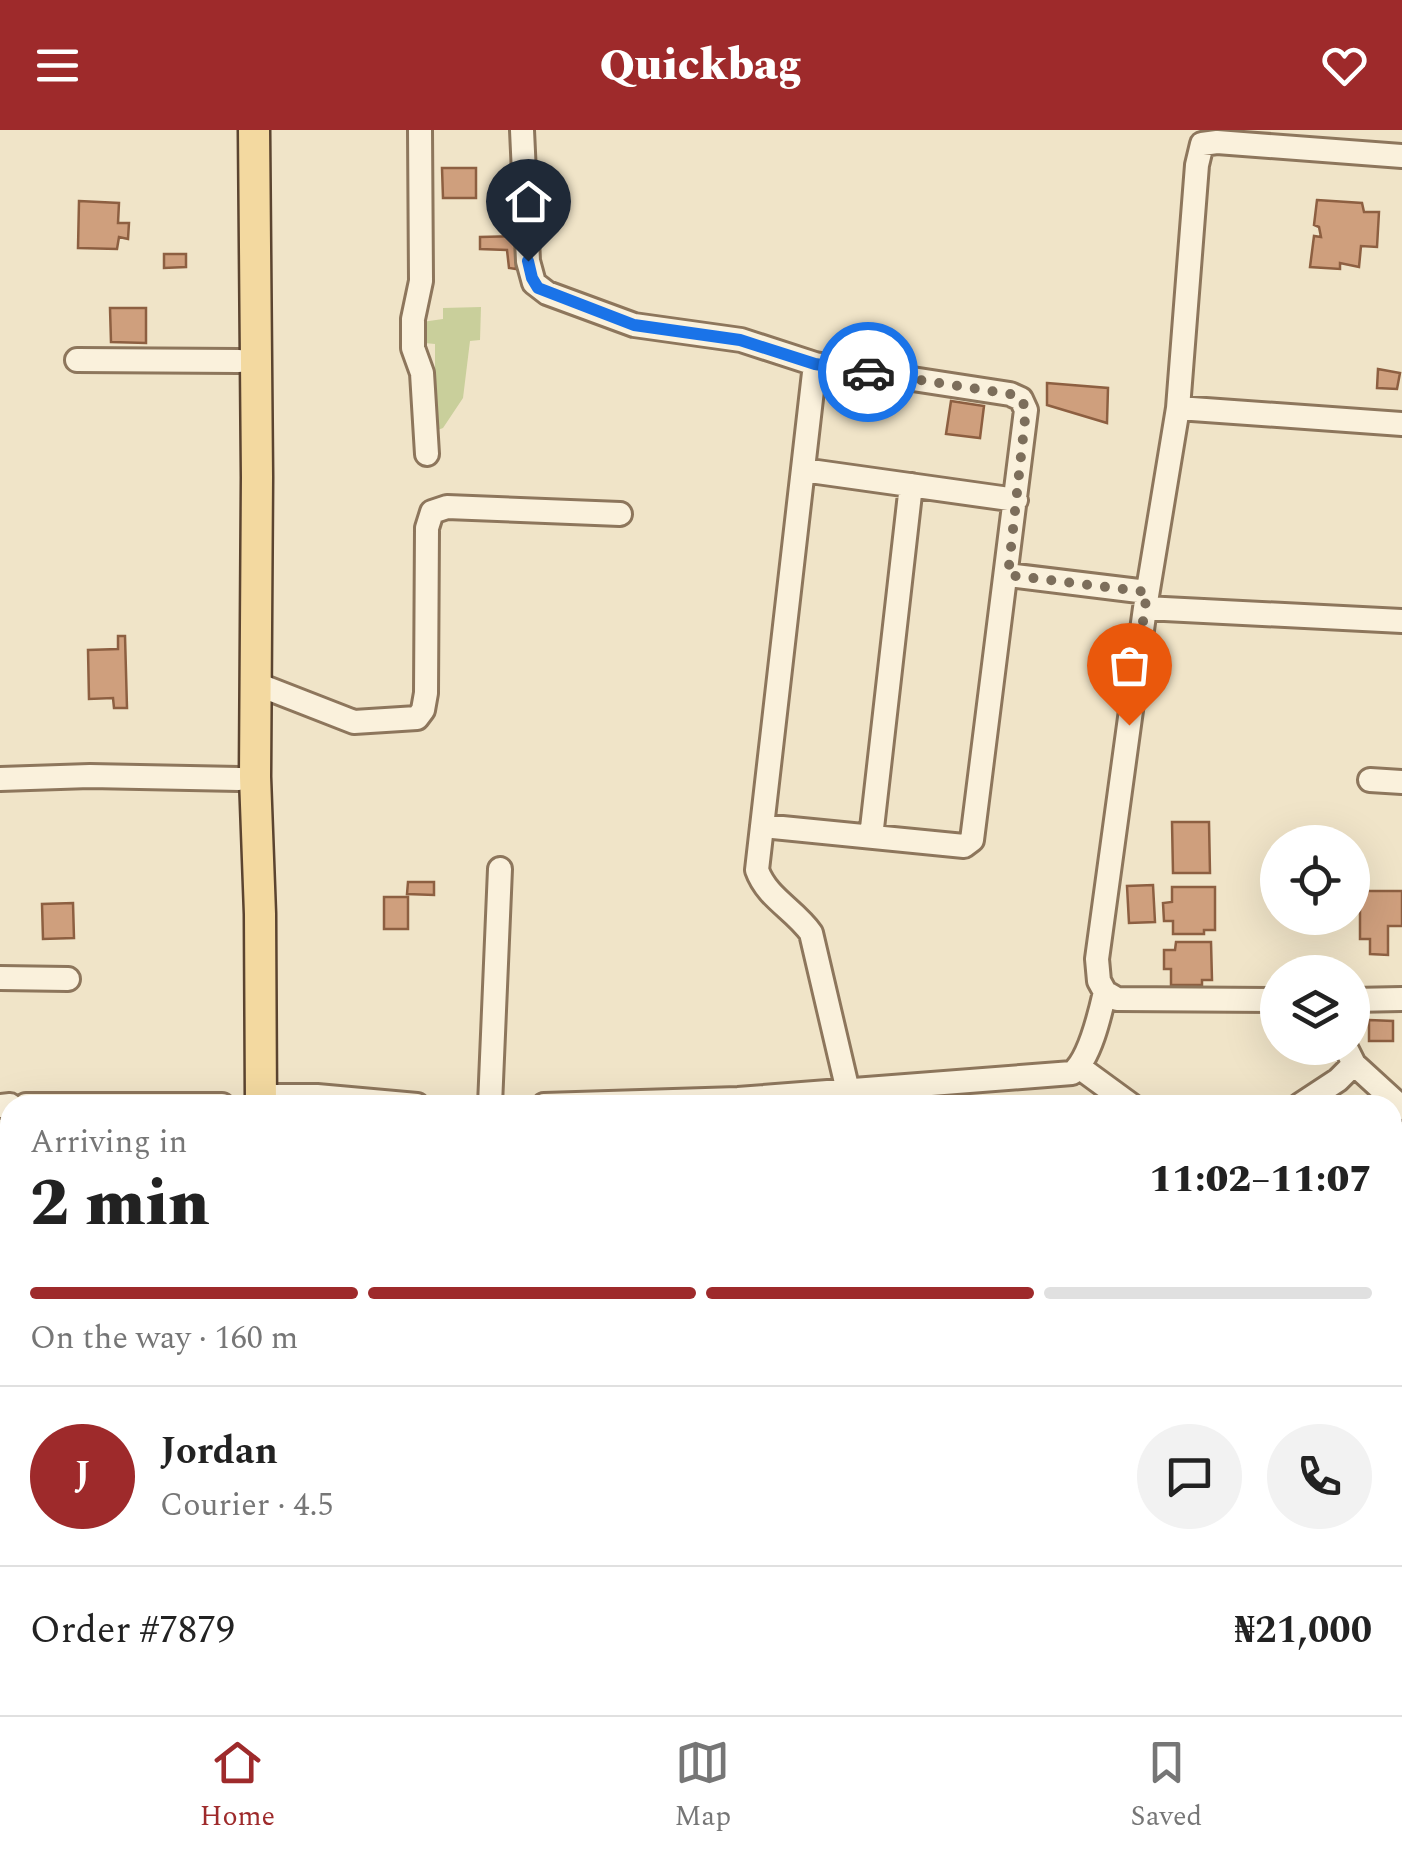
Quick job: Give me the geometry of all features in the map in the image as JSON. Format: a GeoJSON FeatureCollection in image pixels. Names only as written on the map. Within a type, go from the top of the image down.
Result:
{"type":"FeatureCollection","features":[{"type":"Feature","properties":{"kind":"main road"},"geometry":{"type":"LineString","coordinates":[[236,130],[246,613],[254,683],[254,1095]]}},
{"type":"Feature","properties":{"kind":"main road"},"geometry":{"type":"LineString","coordinates":[[254,130],[257,477],[239,779],[254,1095]]}},
{"type":"Feature","properties":{"kind":"street"},"geometry":{"type":"LineString","coordinates":[[420,130],[420,281],[413,319],[414,348],[422,373],[427,454]]}},
{"type":"Feature","properties":{"kind":"street"},"geometry":{"type":"LineString","coordinates":[[522,130],[528,261],[538,288],[634,325],[740,340],[815,364],[1010,394],[1021,398],[1026,410],[972,840],[964,846],[762,826]]}},
{"type":"Feature","properties":{"kind":"street"},"geometry":{"type":"LineString","coordinates":[[1260,1000],[1118,998],[1105,992],[1098,981],[1097,959],[1146,600],[1178,408],[1196,165],[1202,144],[1217,142],[1353,141],[1402,156]]}},
{"type":"Feature","properties":{"kind":"street"},"geometry":{"type":"LineString","coordinates":[[77,360],[239,361]]}},
{"type":"Feature","properties":{"kind":"street"},"geometry":{"type":"LineString","coordinates":[[815,364],[757,870],[763,887],[811,932],[848,1091]]}},
{"type":"Feature","properties":{"kind":"street"},"geometry":{"type":"LineString","coordinates":[[1178,408],[1402,424]]}},
{"type":"Feature","properties":{"kind":"street"},"geometry":{"type":"LineString","coordinates":[[803,470],[1016,500]]}},
{"type":"Feature","properties":{"kind":"street"},"geometry":{"type":"LineString","coordinates":[[872,837],[910,485]]}},
{"type":"Feature","properties":{"kind":"street"},"geometry":{"type":"LineString","coordinates":[[254,683],[354,722],[416,718],[423,710],[426,693],[427,528],[432,512],[447,507],[620,514]]}},
{"type":"Feature","properties":{"kind":"street"},"geometry":{"type":"LineString","coordinates":[[1008,575],[1146,600],[1402,622]]}},
{"type":"Feature","properties":{"kind":"street"},"geometry":{"type":"LineString","coordinates":[[0,779],[239,779]]}},
{"type":"Feature","properties":{"kind":"street"},"geometry":{"type":"LineString","coordinates":[[1370,780],[1402,782]]}},
{"type":"Feature","properties":{"kind":"street"},"geometry":{"type":"LineString","coordinates":[[490,1095],[500,869]]}},
{"type":"Feature","properties":{"kind":"street"},"geometry":{"type":"LineString","coordinates":[[0,978],[68,979]]}},
{"type":"Feature","properties":{"kind":"street"},"geometry":{"type":"LineString","coordinates":[[808,1095],[1072,1073],[1080,1067],[1105,992]]}},
{"type":"Feature","properties":{"kind":"street"},"geometry":{"type":"LineString","coordinates":[[1370,1000],[1402,999]]}},
{"type":"Feature","properties":{"kind":"street"},"geometry":{"type":"LineString","coordinates":[[1315,1095],[1338,1080],[1346,1065]]}},
{"type":"Feature","properties":{"kind":"street"},"geometry":{"type":"LineString","coordinates":[[1359,1065],[1389,1095]]}},
{"type":"Feature","properties":{"kind":"street"},"geometry":{"type":"LineString","coordinates":[[1080,1067],[1118,1095]]}},
{"type":"Feature","properties":{"kind":"street"},"geometry":{"type":"LineString","coordinates":[[894,1087],[902,1095]]}},
{"type":"Feature","properties":{"kind":"green space"},"geometry":{"type":"Polygon","coordinates":[[[481,307],[480,340],[470,341],[463,398],[443,428],[435,431],[435,344],[414,342],[415,323],[443,319],[443,308],[481,307]]]}},
{"type":"Feature","properties":{"kind":"building"},"geometry":{"type":"Polygon","coordinates":[[[442,168],[476,168],[476,198],[443,198],[442,168]]]}},
{"type":"Feature","properties":{"kind":"building"},"geometry":{"type":"Polygon","coordinates":[[[1317,200],[1362,203],[1364,212],[1379,212],[1377,247],[1361,246],[1359,267],[1340,263],[1340,269],[1310,267],[1314,236],[1321,237],[1319,227],[1314,225],[1317,200]]]}},
{"type":"Feature","properties":{"kind":"building"},"geometry":{"type":"Polygon","coordinates":[[[79,201],[119,203],[118,223],[129,223],[128,239],[119,237],[117,249],[78,248],[79,201]]]}},
{"type":"Feature","properties":{"kind":"building"},"geometry":{"type":"Polygon","coordinates":[[[515,236],[516,269],[509,268],[507,250],[480,249],[480,237],[515,236]]]}},
{"type":"Feature","properties":{"kind":"building"},"geometry":{"type":"Polygon","coordinates":[[[164,254],[186,254],[186,267],[164,268],[164,254]]]}},
{"type":"Feature","properties":{"kind":"building"},"geometry":{"type":"Polygon","coordinates":[[[110,308],[146,308],[146,343],[111,342],[110,308]]]}},
{"type":"Feature","properties":{"kind":"building"},"geometry":{"type":"Polygon","coordinates":[[[1378,369],[1400,373],[1397,389],[1377,388],[1378,369]]]}},
{"type":"Feature","properties":{"kind":"building"},"geometry":{"type":"Polygon","coordinates":[[[1047,383],[1108,388],[1107,423],[1047,405],[1047,383]]]}},
{"type":"Feature","properties":{"kind":"building"},"geometry":{"type":"Polygon","coordinates":[[[951,401],[984,406],[980,438],[946,434],[951,401]]]}},
{"type":"Feature","properties":{"kind":"building"},"geometry":{"type":"Polygon","coordinates":[[[118,636],[125,636],[127,708],[114,708],[113,698],[89,699],[88,650],[118,649],[118,636]]]}},
{"type":"Feature","properties":{"kind":"building"},"geometry":{"type":"Polygon","coordinates":[[[1172,822],[1209,822],[1210,873],[1173,873],[1172,822]]]}},
{"type":"Feature","properties":{"kind":"building"},"geometry":{"type":"Polygon","coordinates":[[[408,882],[434,882],[434,895],[407,894],[408,882]]]}},
{"type":"Feature","properties":{"kind":"building"},"geometry":{"type":"Polygon","coordinates":[[[1153,885],[1155,922],[1129,923],[1127,886],[1153,885]]]}},
{"type":"Feature","properties":{"kind":"building"},"geometry":{"type":"Polygon","coordinates":[[[1172,887],[1215,887],[1215,930],[1173,934],[1173,921],[1164,921],[1163,903],[1172,902],[1172,887]]]}},
{"type":"Feature","properties":{"kind":"building"},"geometry":{"type":"Polygon","coordinates":[[[1370,891],[1402,891],[1402,926],[1388,926],[1388,955],[1370,954],[1370,939],[1360,939],[1360,935],[1370,935],[1370,891]]]}},
{"type":"Feature","properties":{"kind":"building"},"geometry":{"type":"Polygon","coordinates":[[[384,897],[408,897],[408,929],[384,929],[384,897]]]}},
{"type":"Feature","properties":{"kind":"building"},"geometry":{"type":"Polygon","coordinates":[[[73,903],[74,938],[43,939],[42,904],[73,903]]]}},
{"type":"Feature","properties":{"kind":"building"},"geometry":{"type":"Polygon","coordinates":[[[1176,942],[1211,942],[1212,980],[1202,980],[1202,985],[1171,985],[1171,969],[1164,969],[1164,950],[1175,950],[1176,942]]]}},
{"type":"Feature","properties":{"kind":"building"},"geometry":{"type":"Polygon","coordinates":[[[1370,1020],[1393,1021],[1393,1041],[1370,1041],[1370,1020]]]}},
{"type":"Feature","properties":{"kind":"way so far"},"geometry":{"type":"LineString","coordinates":[[868,372],[1021,398],[1026,410],[1008,575],[1147,592],[1129,725]]}},
{"type":"Feature","properties":{"kind":"route"},"geometry":{"type":"LineString","coordinates":[[528,261],[538,288],[608,317],[634,325],[740,340],[815,364],[868,372]]}}]}
